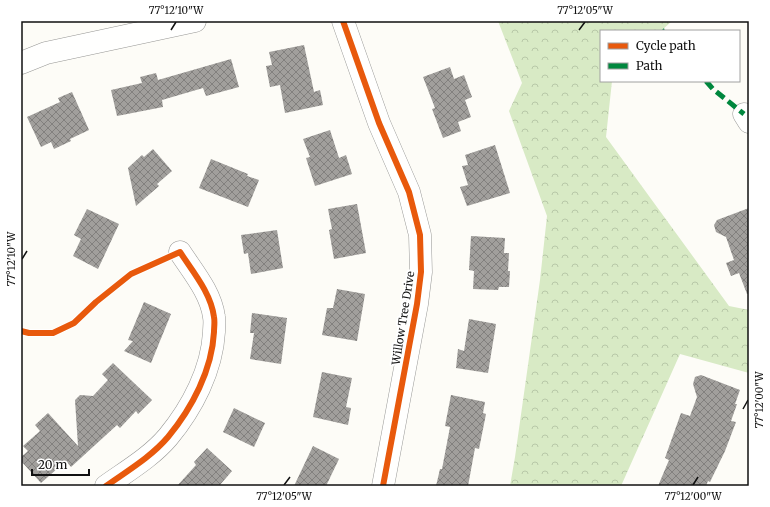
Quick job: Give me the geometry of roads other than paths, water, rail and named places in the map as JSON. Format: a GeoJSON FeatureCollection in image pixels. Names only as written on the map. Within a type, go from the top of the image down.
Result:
{"type":"FeatureCollection","features":[{"type":"Feature","properties":{"kind":"street"},"geometry":{"type":"LineString","coordinates":[[21,63],[46,53],[195,21]]}},
{"type":"Feature","properties":{"kind":"street","name":"Willow Tree Drive"},"geometry":{"type":"LineString","coordinates":[[343,21],[379,123],[409,192],[420,235],[421,272],[417,304],[383,486]]}},
{"type":"Feature","properties":{"kind":"street"},"geometry":{"type":"LineString","coordinates":[[106,486],[147,457],[168,437],[189,408],[202,382],[208,364],[213,339],[214,317],[209,298],[180,252]]}}]}
